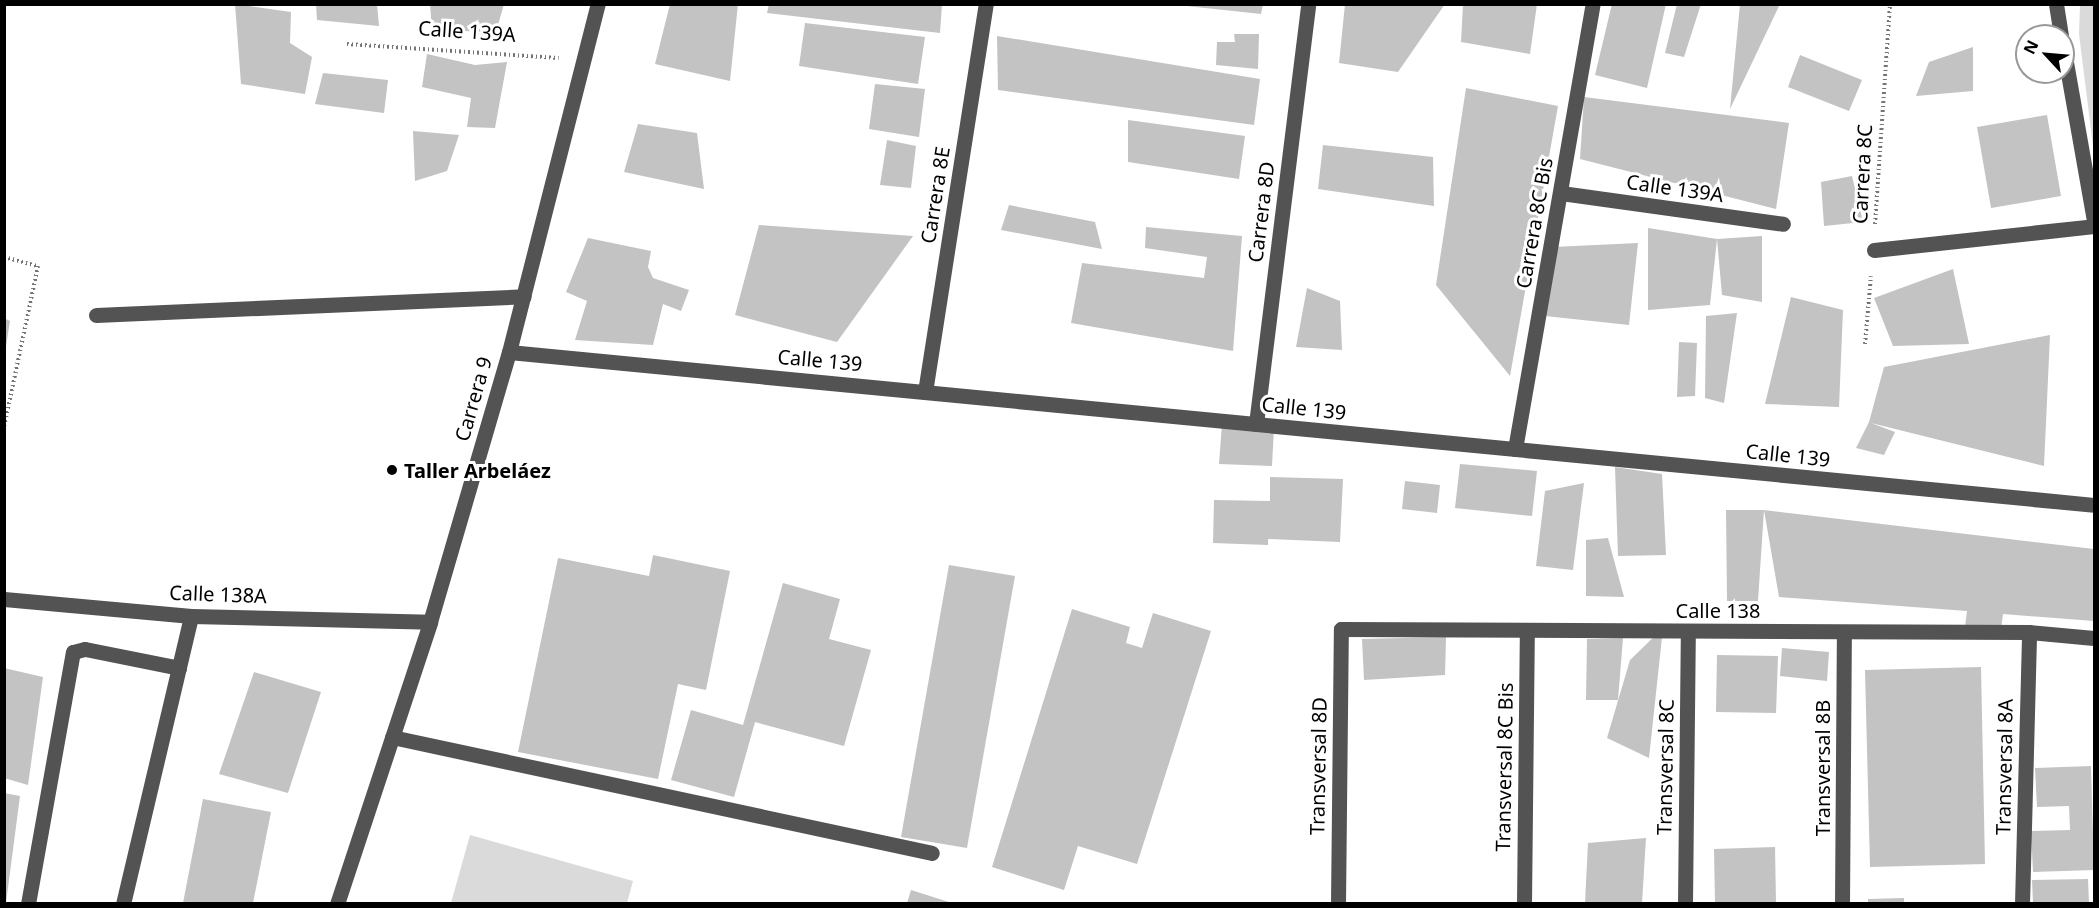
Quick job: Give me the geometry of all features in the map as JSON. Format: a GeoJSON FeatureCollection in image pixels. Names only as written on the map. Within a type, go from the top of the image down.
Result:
{"type":"FeatureCollection","features":[{"type":"Feature","properties":{"kind":"street","name":"Carrera 9"},"geometry":{"type":"LineString","coordinates":[[337,903],[430,622],[509,352],[597,4]]}},
{"type":"Feature","properties":{"kind":"street","name":"Carrera 8E"},"geometry":{"type":"LineString","coordinates":[[925,392],[986,4]]}},
{"type":"Feature","properties":{"kind":"street","name":"Carrera 8D"},"geometry":{"type":"LineString","coordinates":[[1256,424],[1308,4]]}},
{"type":"Feature","properties":{"kind":"street","name":"Carrera 8C Bis"},"geometry":{"type":"LineString","coordinates":[[1515,449],[1593,4]]}},
{"type":"Feature","properties":{"kind":"street"},"geometry":{"type":"LineString","coordinates":[[2056,4],[2059,24]]}},
{"type":"Feature","properties":{"kind":"street"},"geometry":{"type":"LineString","coordinates":[[2070,84],[2094,220]]}},
{"type":"Feature","properties":{"kind":"street","name":"Calle 139A"},"geometry":{"type":"LineString","coordinates":[[1561,193],[1783,224]]}},
{"type":"Feature","properties":{"kind":"street"},"geometry":{"type":"LineString","coordinates":[[1874,249],[2094,226]]}},
{"type":"Feature","properties":{"kind":"street"},"geometry":{"type":"LineString","coordinates":[[96,315],[524,296]]}},
{"type":"Feature","properties":{"kind":"street","name":"Calle 139"},"geometry":{"type":"LineString","coordinates":[[509,352],[2094,505]]}},
{"type":"Feature","properties":{"kind":"street","name":"Calle 138A"},"geometry":{"type":"LineString","coordinates":[[4,599],[191,616],[430,622]]}},
{"type":"Feature","properties":{"kind":"street"},"geometry":{"type":"LineString","coordinates":[[123,903],[191,616]]}},
{"type":"Feature","properties":{"kind":"street","name":"Calle 138"},"geometry":{"type":"LineString","coordinates":[[1341,629],[2029,632],[2094,638]]}},
{"type":"Feature","properties":{"kind":"street","name":"Transversal 8D"},"geometry":{"type":"LineString","coordinates":[[1338,903],[1341,629]]}},
{"type":"Feature","properties":{"kind":"street","name":"Transversal 8C Bis"},"geometry":{"type":"LineString","coordinates":[[1524,903],[1527,630]]}},
{"type":"Feature","properties":{"kind":"street","name":"Transversal 8C"},"geometry":{"type":"LineString","coordinates":[[1685,903],[1688,631]]}},
{"type":"Feature","properties":{"kind":"street","name":"Transversal 8B"},"geometry":{"type":"LineString","coordinates":[[1842,903],[1844,632]]}},
{"type":"Feature","properties":{"kind":"street","name":"Transversal 8A"},"geometry":{"type":"LineString","coordinates":[[2022,903],[2029,632]]}},
{"type":"Feature","properties":{"kind":"street"},"geometry":{"type":"LineString","coordinates":[[28,903],[72,652],[85,649],[179,668]]}},
{"type":"Feature","properties":{"kind":"street"},"geometry":{"type":"LineString","coordinates":[[392,737],[932,853]]}},
{"type":"Feature","properties":{"kind":"path","name":"Carrera 8C"},"geometry":{"type":"LineString","coordinates":[[1865,344],[1874,249],[1890,4]]}},
{"type":"Feature","properties":{"kind":"path","name":"Calle 139A"},"geometry":{"type":"LineString","coordinates":[[347,44],[584,59]]}},
{"type":"Feature","properties":{"kind":"path"},"geometry":{"type":"LineString","coordinates":[[4,257],[38,267],[4,427]]}},
{"type":"Feature","properties":{"kind":"shaded area"},"geometry":{"type":"Polygon","coordinates":[[[2080,5],[2094,5],[2094,154],[2079,34],[2080,5]]]}},
{"type":"Feature","properties":{"kind":"shaded area"},"geometry":{"type":"Polygon","coordinates":[[[470,835],[633,881],[627,903],[451,903],[470,835]]]}},
{"type":"Feature","properties":{"kind":"building"},"geometry":{"type":"Polygon","coordinates":[[[235,4],[291,12],[290,43],[312,57],[305,94],[241,84],[235,4]]]}},
{"type":"Feature","properties":{"kind":"building"},"geometry":{"type":"Polygon","coordinates":[[[316,4],[377,4],[379,26],[317,20],[316,4]]]}},
{"type":"Feature","properties":{"kind":"building"},"geometry":{"type":"Polygon","coordinates":[[[430,4],[504,4],[496,32],[432,30],[430,4]]]}},
{"type":"Feature","properties":{"kind":"building"},"geometry":{"type":"Polygon","coordinates":[[[670,4],[738,4],[730,81],[655,64],[670,4]]]}},
{"type":"Feature","properties":{"kind":"building"},"geometry":{"type":"Polygon","coordinates":[[[769,4],[942,4],[940,33],[767,13],[769,4]]]}},
{"type":"Feature","properties":{"kind":"building"},"geometry":{"type":"Polygon","coordinates":[[[1168,4],[1263,4],[1261,14],[1168,4]]]}},
{"type":"Feature","properties":{"kind":"building"},"geometry":{"type":"Polygon","coordinates":[[[1345,4],[1445,4],[1398,72],[1339,63],[1345,4]]]}},
{"type":"Feature","properties":{"kind":"building"},"geometry":{"type":"Polygon","coordinates":[[[1463,4],[1537,4],[1530,54],[1461,42],[1463,4]]]}},
{"type":"Feature","properties":{"kind":"building"},"geometry":{"type":"Polygon","coordinates":[[[1612,4],[1666,4],[1647,88],[1595,75],[1612,4]]]}},
{"type":"Feature","properties":{"kind":"building"},"geometry":{"type":"Polygon","coordinates":[[[1677,4],[1701,4],[1684,57],[1665,53],[1677,4]]]}},
{"type":"Feature","properties":{"kind":"building"},"geometry":{"type":"Polygon","coordinates":[[[1740,4],[1780,4],[1730,109],[1740,4]]]}},
{"type":"Feature","properties":{"kind":"building"},"geometry":{"type":"Polygon","coordinates":[[[805,23],[925,37],[918,84],[799,66],[805,23]]]}},
{"type":"Feature","properties":{"kind":"building"},"geometry":{"type":"Polygon","coordinates":[[[1234,34],[1259,34],[1258,69],[1216,65],[1217,42],[1235,42],[1234,34]]]}},
{"type":"Feature","properties":{"kind":"building"},"geometry":{"type":"Polygon","coordinates":[[[997,36],[1260,79],[1254,125],[998,90],[997,36]]]}},
{"type":"Feature","properties":{"kind":"building"},"geometry":{"type":"Polygon","coordinates":[[[1973,47],[1973,91],[1916,96],[1929,62],[1973,47]]]}},
{"type":"Feature","properties":{"kind":"building"},"geometry":{"type":"Polygon","coordinates":[[[427,54],[475,65],[507,62],[495,128],[467,127],[471,98],[422,87],[427,54]]]}},
{"type":"Feature","properties":{"kind":"building"},"geometry":{"type":"Polygon","coordinates":[[[1800,55],[1862,80],[1849,111],[1788,87],[1800,55]]]}},
{"type":"Feature","properties":{"kind":"building"},"geometry":{"type":"Polygon","coordinates":[[[323,73],[388,80],[384,113],[315,104],[323,73]]]}},
{"type":"Feature","properties":{"kind":"building"},"geometry":{"type":"Polygon","coordinates":[[[875,84],[925,89],[919,137],[869,129],[875,84]]]}},
{"type":"Feature","properties":{"kind":"building"},"geometry":{"type":"Polygon","coordinates":[[[1466,88],[1558,106],[1510,376],[1436,285],[1466,88]]]}},
{"type":"Feature","properties":{"kind":"building"},"geometry":{"type":"Polygon","coordinates":[[[1584,97],[1789,123],[1776,209],[1580,159],[1584,97]]]}},
{"type":"Feature","properties":{"kind":"building"},"geometry":{"type":"Polygon","coordinates":[[[2047,115],[2061,196],[1991,208],[1977,127],[2047,115]]]}},
{"type":"Feature","properties":{"kind":"building"},"geometry":{"type":"Polygon","coordinates":[[[1128,120],[1245,136],[1239,179],[1128,162],[1128,120]]]}},
{"type":"Feature","properties":{"kind":"building"},"geometry":{"type":"Polygon","coordinates":[[[638,124],[697,133],[704,189],[624,172],[638,124]]]}},
{"type":"Feature","properties":{"kind":"building"},"geometry":{"type":"Polygon","coordinates":[[[413,131],[459,135],[447,171],[415,181],[413,131]]]}},
{"type":"Feature","properties":{"kind":"building"},"geometry":{"type":"Polygon","coordinates":[[[887,140],[916,146],[911,188],[880,185],[887,140]]]}},
{"type":"Feature","properties":{"kind":"building"},"geometry":{"type":"Polygon","coordinates":[[[1323,145],[1433,157],[1434,206],[1318,189],[1323,145]]]}},
{"type":"Feature","properties":{"kind":"building"},"geometry":{"type":"Polygon","coordinates":[[[1852,176],[1863,222],[1824,226],[1821,182],[1852,176]]]}},
{"type":"Feature","properties":{"kind":"building"},"geometry":{"type":"Polygon","coordinates":[[[1009,205],[1095,222],[1102,249],[1001,230],[1009,205]]]}},
{"type":"Feature","properties":{"kind":"building"},"geometry":{"type":"Polygon","coordinates":[[[759,225],[913,236],[837,342],[735,315],[759,225]]]}},
{"type":"Feature","properties":{"kind":"building"},"geometry":{"type":"Polygon","coordinates":[[[1146,227],[1242,236],[1233,351],[1071,323],[1082,263],[1204,278],[1207,257],[1145,248],[1146,227]]]}},
{"type":"Feature","properties":{"kind":"building"},"geometry":{"type":"Polygon","coordinates":[[[1648,228],[1717,239],[1710,305],[1648,310],[1648,228]]]}},
{"type":"Feature","properties":{"kind":"building"},"geometry":{"type":"Polygon","coordinates":[[[1762,236],[1762,302],[1722,295],[1717,239],[1762,236]]]}},
{"type":"Feature","properties":{"kind":"building"},"geometry":{"type":"Polygon","coordinates":[[[588,238],[651,251],[648,267],[653,278],[689,290],[681,311],[663,304],[653,345],[575,340],[587,301],[566,292],[588,238]]]}},
{"type":"Feature","properties":{"kind":"building"},"geometry":{"type":"Polygon","coordinates":[[[1638,243],[1629,325],[1545,316],[1553,247],[1638,243]]]}},
{"type":"Feature","properties":{"kind":"building"},"geometry":{"type":"Polygon","coordinates":[[[1953,269],[1969,344],[1893,346],[1874,298],[1953,269]]]}},
{"type":"Feature","properties":{"kind":"building"},"geometry":{"type":"Polygon","coordinates":[[[1307,288],[1340,301],[1342,350],[1296,347],[1307,288]]]}},
{"type":"Feature","properties":{"kind":"building"},"geometry":{"type":"Polygon","coordinates":[[[1791,297],[1843,310],[1839,407],[1765,404],[1791,297]]]}},
{"type":"Feature","properties":{"kind":"building"},"geometry":{"type":"Polygon","coordinates":[[[1737,313],[1724,403],[1705,398],[1706,316],[1737,313]]]}},
{"type":"Feature","properties":{"kind":"building"},"geometry":{"type":"Polygon","coordinates":[[[4,318],[10,321],[6,346],[4,346],[4,318]]]}},
{"type":"Feature","properties":{"kind":"building"},"geometry":{"type":"Polygon","coordinates":[[[2050,335],[2044,466],[1871,423],[1895,432],[1884,455],[1856,448],[1869,422],[1884,367],[2050,335]]]}},
{"type":"Feature","properties":{"kind":"building"},"geometry":{"type":"Polygon","coordinates":[[[1679,342],[1697,343],[1695,396],[1677,397],[1679,342]]]}},
{"type":"Feature","properties":{"kind":"building"},"geometry":{"type":"Polygon","coordinates":[[[1222,424],[1274,427],[1272,466],[1219,464],[1222,424]]]}},
{"type":"Feature","properties":{"kind":"building"},"geometry":{"type":"Polygon","coordinates":[[[1460,464],[1537,471],[1532,516],[1455,508],[1460,464]]]}},
{"type":"Feature","properties":{"kind":"building"},"geometry":{"type":"Polygon","coordinates":[[[1615,467],[1662,474],[1666,555],[1618,556],[1615,467]]]}},
{"type":"Feature","properties":{"kind":"building"},"geometry":{"type":"Polygon","coordinates":[[[1270,477],[1343,479],[1340,542],[1268,539],[1268,545],[1213,543],[1214,500],[1270,501],[1270,477]]]}},
{"type":"Feature","properties":{"kind":"building"},"geometry":{"type":"Polygon","coordinates":[[[1405,481],[1440,485],[1437,513],[1402,509],[1405,481]]]}},
{"type":"Feature","properties":{"kind":"building"},"geometry":{"type":"Polygon","coordinates":[[[1584,483],[1573,570],[1536,566],[1545,491],[1584,483]]]}},
{"type":"Feature","properties":{"kind":"building"},"geometry":{"type":"Polygon","coordinates":[[[1726,510],[1764,510],[1758,601],[1727,601],[1726,510]]]}},
{"type":"Feature","properties":{"kind":"building"},"geometry":{"type":"Polygon","coordinates":[[[1764,510],[2094,549],[2094,621],[2003,614],[2001,629],[1965,627],[1967,611],[1779,597],[1764,510]]]}},
{"type":"Feature","properties":{"kind":"building"},"geometry":{"type":"Polygon","coordinates":[[[1608,538],[1624,597],[1586,596],[1586,540],[1608,538]]]}},
{"type":"Feature","properties":{"kind":"building"},"geometry":{"type":"Polygon","coordinates":[[[653,555],[730,571],[706,690],[678,684],[658,779],[518,752],[558,558],[649,576],[653,555]]]}},
{"type":"Feature","properties":{"kind":"building"},"geometry":{"type":"Polygon","coordinates":[[[949,565],[1015,576],[967,848],[901,837],[949,565]]]}},
{"type":"Feature","properties":{"kind":"building"},"geometry":{"type":"Polygon","coordinates":[[[783,583],[840,599],[829,639],[871,650],[844,746],[755,722],[734,797],[671,780],[691,710],[743,725],[783,583]]]}},
{"type":"Feature","properties":{"kind":"building"},"geometry":{"type":"Polygon","coordinates":[[[1072,609],[1130,627],[1126,643],[1142,648],[1153,613],[1211,631],[1137,864],[1078,846],[1064,890],[992,867],[1072,609]]]}},
{"type":"Feature","properties":{"kind":"building"},"geometry":{"type":"Polygon","coordinates":[[[1663,628],[1649,758],[1607,738],[1630,660],[1663,628]]]}},
{"type":"Feature","properties":{"kind":"building"},"geometry":{"type":"Polygon","coordinates":[[[1446,637],[1445,675],[1364,680],[1362,639],[1446,637]]]}},
{"type":"Feature","properties":{"kind":"building"},"geometry":{"type":"Polygon","coordinates":[[[1623,638],[1618,700],[1586,700],[1587,639],[1623,638]]]}},
{"type":"Feature","properties":{"kind":"building"},"geometry":{"type":"Polygon","coordinates":[[[1782,648],[1829,652],[1827,681],[1780,676],[1782,648]]]}},
{"type":"Feature","properties":{"kind":"building"},"geometry":{"type":"Polygon","coordinates":[[[1717,655],[1778,656],[1776,713],[1716,712],[1717,655]]]}},
{"type":"Feature","properties":{"kind":"building"},"geometry":{"type":"Polygon","coordinates":[[[1981,667],[1985,864],[1870,867],[1865,670],[1981,667]]]}},
{"type":"Feature","properties":{"kind":"building"},"geometry":{"type":"Polygon","coordinates":[[[4,668],[43,677],[28,785],[4,778],[4,668]]]}},
{"type":"Feature","properties":{"kind":"building"},"geometry":{"type":"Polygon","coordinates":[[[254,672],[321,692],[288,793],[219,774],[254,672]]]}},
{"type":"Feature","properties":{"kind":"building"},"geometry":{"type":"Polygon","coordinates":[[[2091,766],[2094,870],[2033,872],[2031,831],[2070,830],[2069,806],[2037,807],[2035,768],[2091,766]]]}},
{"type":"Feature","properties":{"kind":"building"},"geometry":{"type":"Polygon","coordinates":[[[4,793],[20,796],[6,903],[4,903],[4,793]]]}},
{"type":"Feature","properties":{"kind":"building"},"geometry":{"type":"Polygon","coordinates":[[[203,799],[271,812],[253,903],[183,903],[203,799]]]}},
{"type":"Feature","properties":{"kind":"building"},"geometry":{"type":"Polygon","coordinates":[[[1646,838],[1642,903],[1585,903],[1588,843],[1646,838]]]}},
{"type":"Feature","properties":{"kind":"building"},"geometry":{"type":"Polygon","coordinates":[[[1775,847],[1776,903],[1715,903],[1714,849],[1775,847]]]}},
{"type":"Feature","properties":{"kind":"building"},"geometry":{"type":"Polygon","coordinates":[[[2088,879],[2089,903],[2033,903],[2032,880],[2088,879]]]}},
{"type":"Feature","properties":{"kind":"building"},"geometry":{"type":"Polygon","coordinates":[[[911,890],[952,903],[907,903],[911,890]]]}},
{"type":"Feature","properties":{"kind":"building"},"geometry":{"type":"Polygon","coordinates":[[[1904,898],[1904,903],[1868,903],[1868,899],[1904,898]]]}},
{"type":"Feature","properties":{"kind":"place","name":"Taller Arbeláez"},"geometry":{"type":"Point","coordinates":[392,470]}}]}
